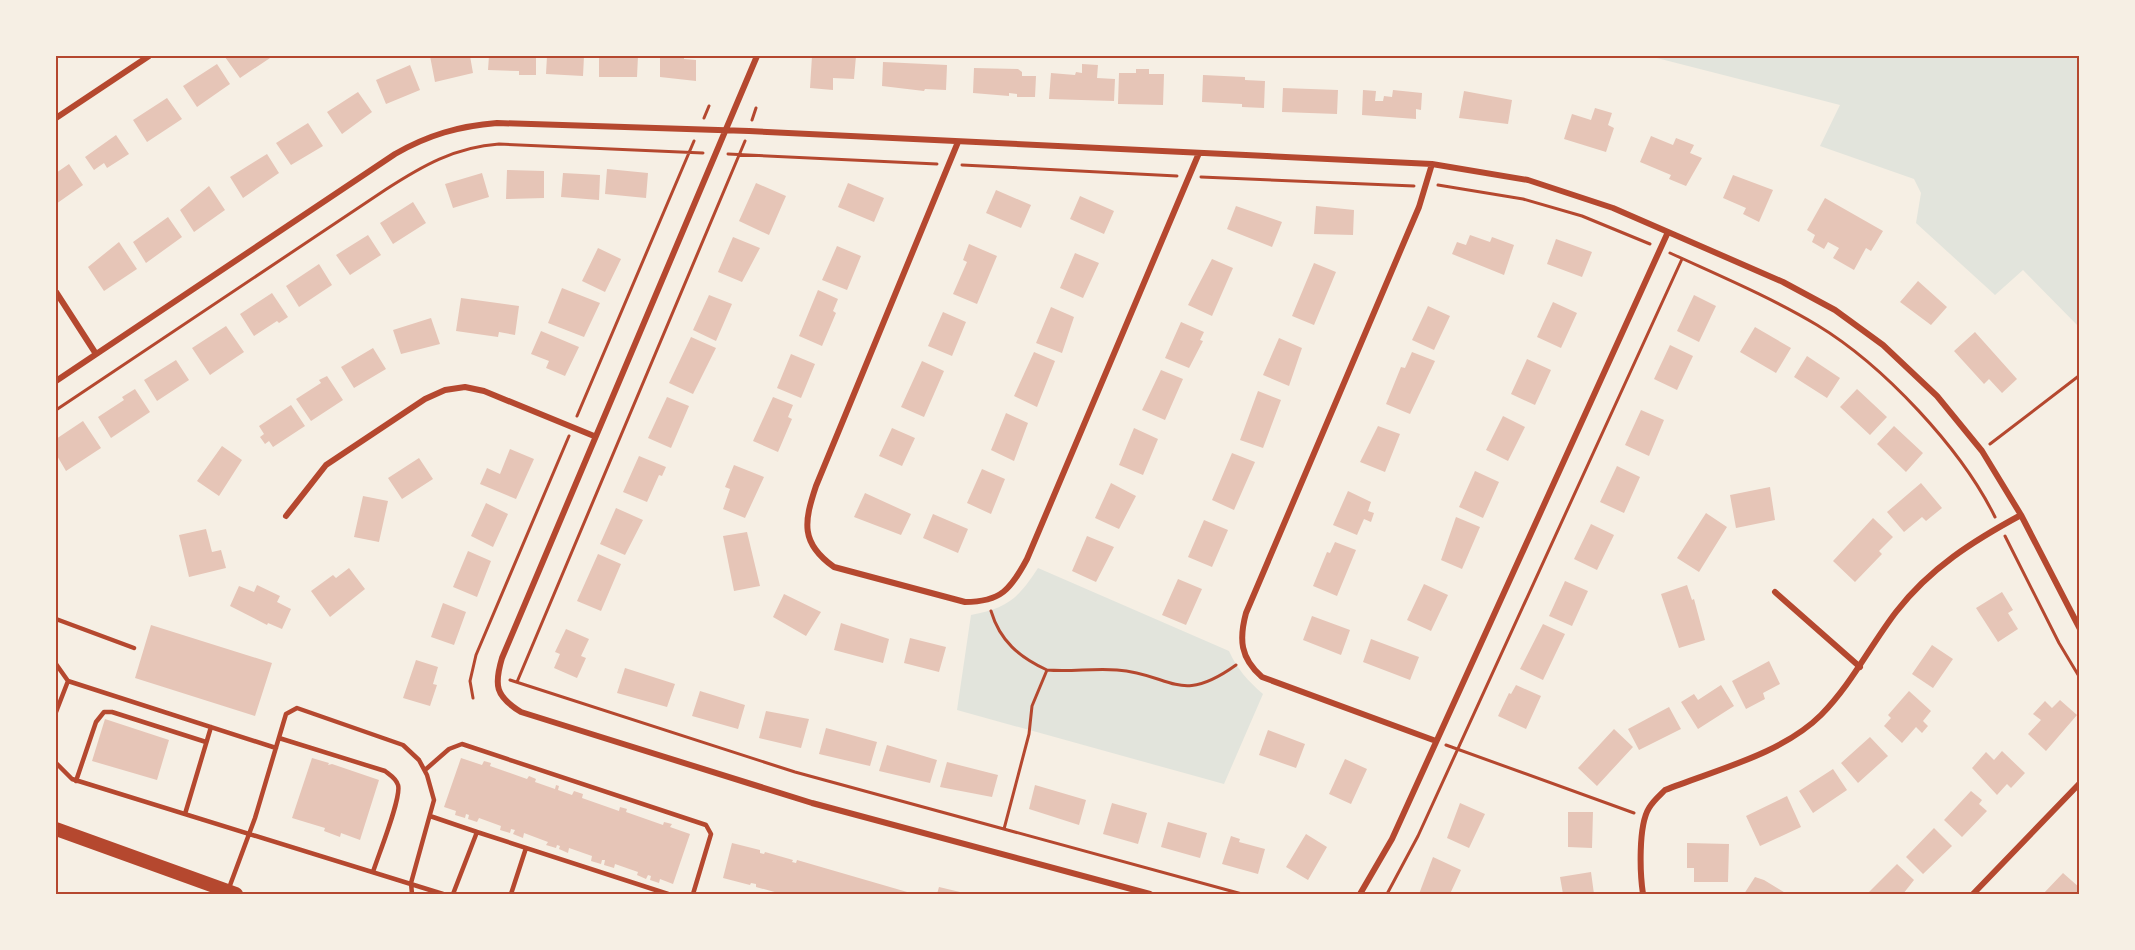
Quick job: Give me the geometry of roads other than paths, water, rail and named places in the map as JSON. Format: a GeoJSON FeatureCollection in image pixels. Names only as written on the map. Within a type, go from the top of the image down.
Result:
{"type":"FeatureCollection","features":[{"type":"Feature","properties":{"kind":"main road"},"geometry":{"type":"LineString","coordinates":[[56,829],[231,893]]}},
{"type":"Feature","properties":{"kind":"street"},"geometry":{"type":"LineString","coordinates":[[56,118],[149,56]]}},
{"type":"Feature","properties":{"kind":"street"},"geometry":{"type":"LineString","coordinates":[[757,56],[594,436],[496,676],[498,692],[507,703],[521,712],[812,803],[1150,894]]}},
{"type":"Feature","properties":{"kind":"street"},"geometry":{"type":"LineString","coordinates":[[56,381],[396,154],[419,140],[444,131],[497,123],[699,129],[1432,164],[1528,180],[1613,208],[1783,282],[1835,310],[1883,345],[1937,396],[1982,451],[2021,515],[2079,629]]}},
{"type":"Feature","properties":{"kind":"street"},"geometry":{"type":"LineString","coordinates":[[958,142],[806,514],[807,536],[818,555],[834,567],[965,602],[987,601],[999,596],[1014,583],[1027,559],[1199,153]]}},
{"type":"Feature","properties":{"kind":"street"},"geometry":{"type":"LineString","coordinates":[[1432,164],[1419,207],[1246,613],[1241,634],[1246,658],[1257,672],[1277,684],[1436,741]]}},
{"type":"Feature","properties":{"kind":"street"},"geometry":{"type":"LineString","coordinates":[[1360,894],[1392,840],[1668,232]]}},
{"type":"Feature","properties":{"kind":"street"},"geometry":{"type":"LineString","coordinates":[[56,292],[96,354]]}},
{"type":"Feature","properties":{"kind":"street"},"geometry":{"type":"LineString","coordinates":[[286,516],[326,465],[425,399],[445,390],[465,387],[484,391],[594,436]]}},
{"type":"Feature","properties":{"kind":"street"},"geometry":{"type":"LineString","coordinates":[[1643,894],[1645,817],[1653,802],[1665,790],[1781,744],[1802,731],[1821,715],[1860,667],[1896,612],[1934,570],[1972,541],[2021,515]]}},
{"type":"Feature","properties":{"kind":"street"},"geometry":{"type":"LineString","coordinates":[[1775,592],[1860,667]]}},
{"type":"Feature","properties":{"kind":"street"},"geometry":{"type":"LineString","coordinates":[[1973,894],[2079,783]]}},
{"type":"Feature","properties":{"kind":"lane"},"geometry":{"type":"LineString","coordinates":[[56,619],[134,648]]}},
{"type":"Feature","properties":{"kind":"lane"},"geometry":{"type":"LineString","coordinates":[[56,664],[68,681],[276,748]]}},
{"type":"Feature","properties":{"kind":"lane"},"geometry":{"type":"LineString","coordinates":[[56,712],[68,681]]}},
{"type":"Feature","properties":{"kind":"lane"},"geometry":{"type":"LineString","coordinates":[[231,893],[286,714],[297,708],[403,745],[419,760],[425,770],[434,800],[411,883],[412,894]]}},
{"type":"Feature","properties":{"kind":"lane"},"geometry":{"type":"LineString","coordinates":[[76,781],[96,722],[104,712],[112,712],[206,742]]}},
{"type":"Feature","properties":{"kind":"lane"},"geometry":{"type":"LineString","coordinates":[[184,814],[211,727]]}},
{"type":"Feature","properties":{"kind":"lane"},"geometry":{"type":"LineString","coordinates":[[279,738],[385,771],[393,776],[398,784],[398,798],[373,872]]}},
{"type":"Feature","properties":{"kind":"lane"},"geometry":{"type":"LineString","coordinates":[[425,770],[453,746],[467,745],[706,825],[711,834],[693,894]]}},
{"type":"Feature","properties":{"kind":"lane"},"geometry":{"type":"LineString","coordinates":[[56,763],[76,781],[442,894]]}},
{"type":"Feature","properties":{"kind":"lane"},"geometry":{"type":"LineString","coordinates":[[430,816],[668,894]]}},
{"type":"Feature","properties":{"kind":"lane"},"geometry":{"type":"LineString","coordinates":[[453,894],[477,832]]}},
{"type":"Feature","properties":{"kind":"lane"},"geometry":{"type":"LineString","coordinates":[[511,894],[526,848]]}}]}
